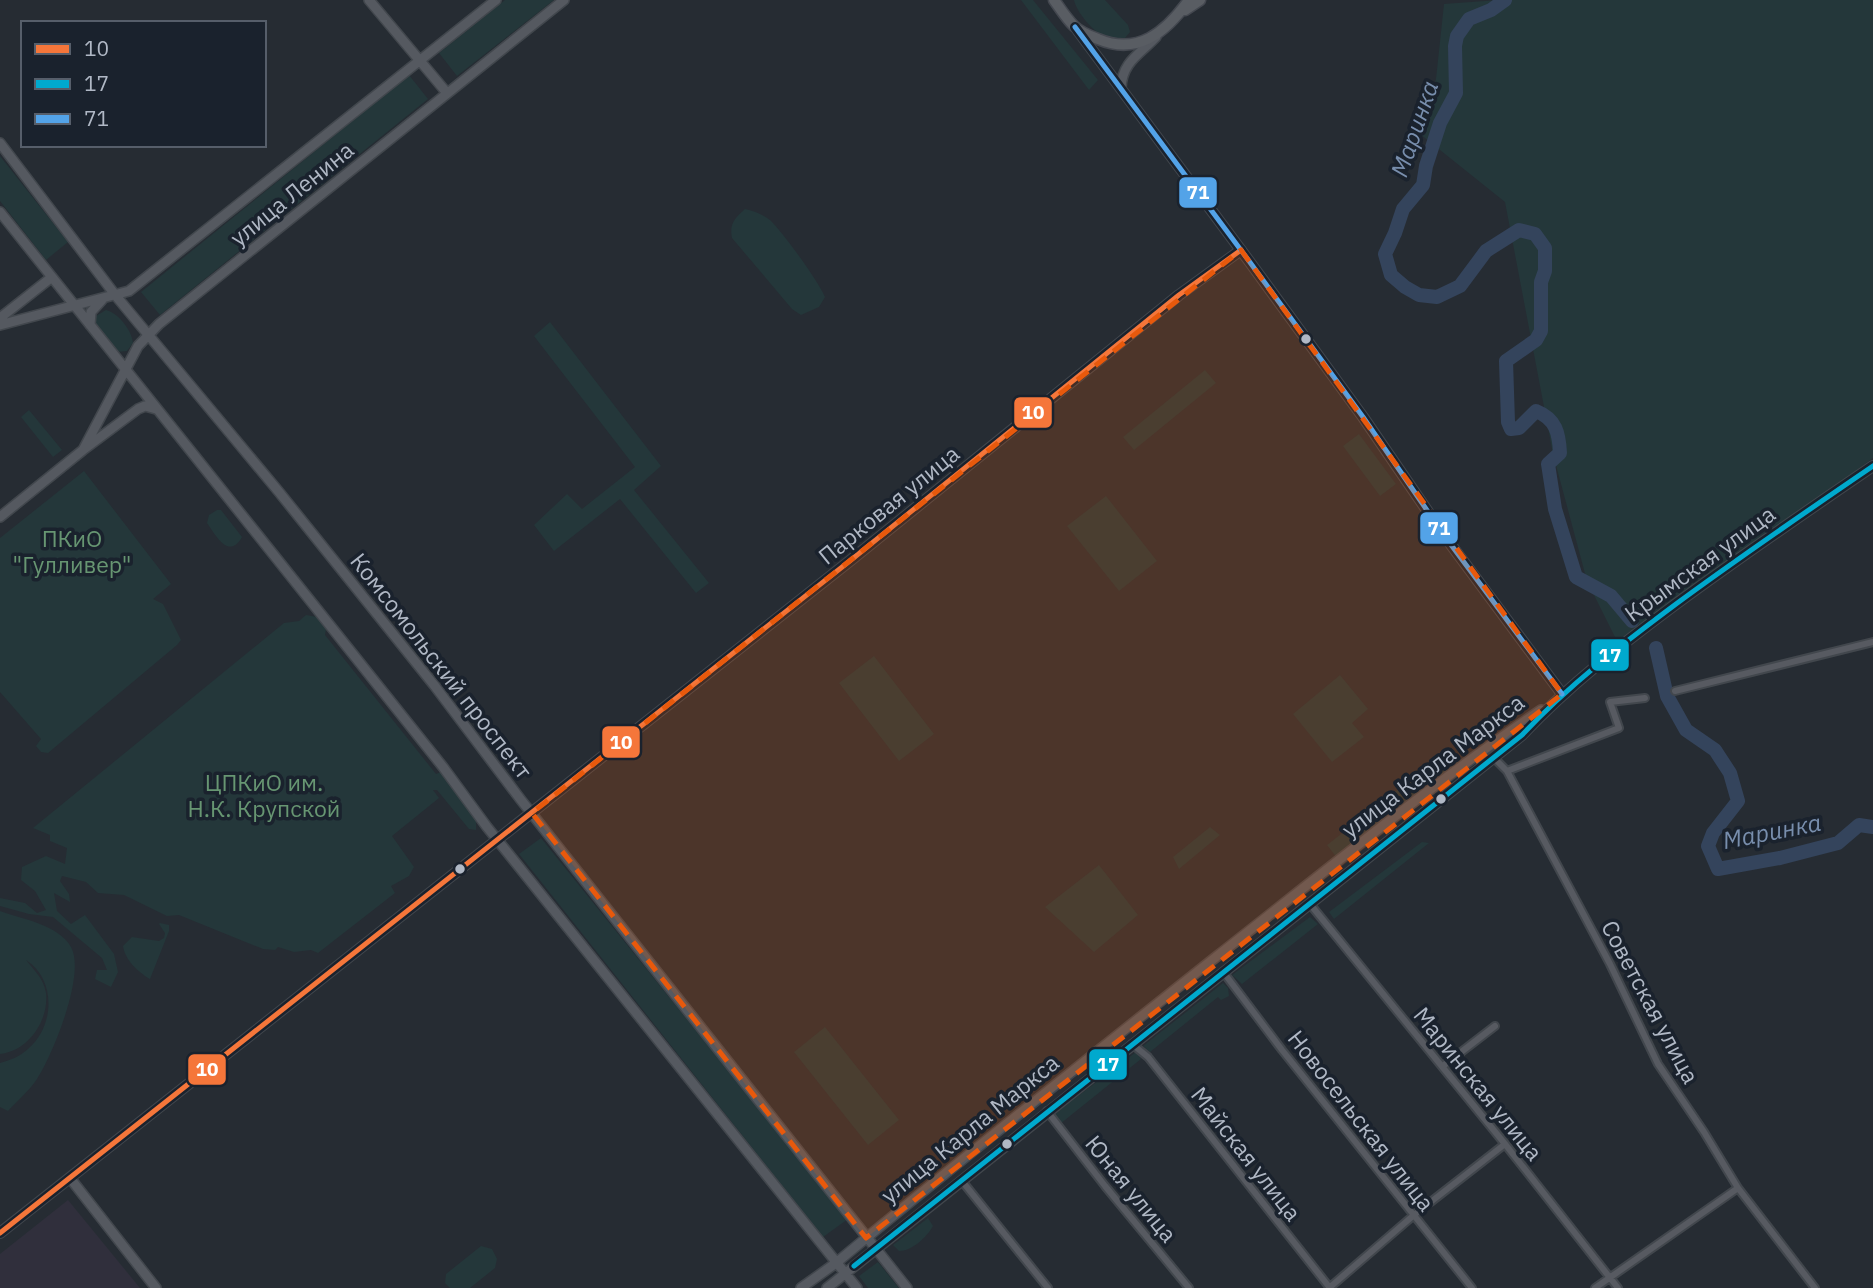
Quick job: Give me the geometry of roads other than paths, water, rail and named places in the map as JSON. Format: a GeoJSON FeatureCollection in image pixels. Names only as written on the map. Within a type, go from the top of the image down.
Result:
{"type":"FeatureCollection","features":[{"type":"Feature","properties":{"kind":"main road"},"geometry":{"type":"LineString","coordinates":[[369,0],[447,93]]}},
{"type":"Feature","properties":{"kind":"main road","name":"улица Ленина"},"geometry":{"type":"LineString","coordinates":[[0,325],[129,291],[496,0]]}},
{"type":"Feature","properties":{"kind":"main road","name":"улица Ленина"},"geometry":{"type":"LineString","coordinates":[[83,450],[138,346],[159,324],[564,0]]}},
{"type":"Feature","properties":{"kind":"main road"},"geometry":{"type":"LineString","coordinates":[[1054,0],[1363,417],[1558,697]]}},
{"type":"Feature","properties":{"kind":"main road"},"geometry":{"type":"LineString","coordinates":[[1065,0],[1073,25],[1104,42],[1122,46],[1142,42],[1200,0]]}},
{"type":"Feature","properties":{"kind":"main road"},"geometry":{"type":"LineString","coordinates":[[1176,17],[1189,0]]}},
{"type":"Feature","properties":{"kind":"main road"},"geometry":{"type":"LineString","coordinates":[[1121,88],[1127,64],[1165,26]]}},
{"type":"Feature","properties":{"kind":"main road"},"geometry":{"type":"LineString","coordinates":[[0,143],[116,296],[150,334]]}},
{"type":"Feature","properties":{"kind":"main road"},"geometry":{"type":"LineString","coordinates":[[0,212],[857,1288]]}},
{"type":"Feature","properties":{"kind":"main road","name":"Парковая улица"},"geometry":{"type":"LineString","coordinates":[[0,1233],[835,573],[1179,295],[1241,250]]}},
{"type":"Feature","properties":{"kind":"main road"},"geometry":{"type":"LineString","coordinates":[[0,318],[52,277]]}},
{"type":"Feature","properties":{"kind":"main road"},"geometry":{"type":"LineString","coordinates":[[90,325],[91,312],[102,299]]}},
{"type":"Feature","properties":{"kind":"main road","name":"Комсомольский проспект"},"geometry":{"type":"LineString","coordinates":[[150,334],[434,685],[531,813],[907,1288]]}},
{"type":"Feature","properties":{"kind":"main road"},"geometry":{"type":"LineString","coordinates":[[111,352],[126,354],[138,346]]}},
{"type":"Feature","properties":{"kind":"main road","name":"улица Ленина"},"geometry":{"type":"LineString","coordinates":[[0,517],[138,409],[145,406],[156,409]]}},
{"type":"Feature","properties":{"kind":"main road","name":"Крымская улица"},"geometry":{"type":"LineString","coordinates":[[1558,697],[1620,646],[1753,547],[1873,466]]}},
{"type":"Feature","properties":{"kind":"main road","name":"улица Карла Маркса"},"geometry":{"type":"LineString","coordinates":[[827,1288],[1522,735],[1558,697]]}},
{"type":"Feature","properties":{"kind":"main road","name":"улица Карла Маркса"},"geometry":{"type":"LineString","coordinates":[[801,1288],[1261,921],[1464,765],[1558,697]]}},
{"type":"Feature","properties":{"kind":"main road"},"geometry":{"type":"LineString","coordinates":[[1261,921],[1272,935]]}},
{"type":"Feature","properties":{"kind":"main road"},"geometry":{"type":"LineString","coordinates":[[69,1178],[156,1288]]}},
{"type":"Feature","properties":{"kind":"street"},"geometry":{"type":"LineString","coordinates":[[1675,691],[1873,642]]}},
{"type":"Feature","properties":{"kind":"street"},"geometry":{"type":"LineString","coordinates":[[1507,772],[1619,728],[1610,702],[1645,698]]}},
{"type":"Feature","properties":{"kind":"street","name":"Советская улица"},"geometry":{"type":"LineString","coordinates":[[1493,758],[1507,772],[1608,959],[1658,1064],[1738,1188],[1815,1288]]}},
{"type":"Feature","properties":{"kind":"street","name":"Маринская улица"},"geometry":{"type":"LineString","coordinates":[[1310,904],[1443,1066],[1618,1288]]}},
{"type":"Feature","properties":{"kind":"street","name":"Новосельская улица"},"geometry":{"type":"LineString","coordinates":[[1224,973],[1472,1288]]}},
{"type":"Feature","properties":{"kind":"street"},"geometry":{"type":"LineString","coordinates":[[1443,1066],[1495,1026]]}},
{"type":"Feature","properties":{"kind":"street","name":"Майская улица"},"geometry":{"type":"LineString","coordinates":[[1132,1044],[1148,1057],[1330,1288]]}},
{"type":"Feature","properties":{"kind":"street","name":"Юная улица"},"geometry":{"type":"LineString","coordinates":[[1047,1111],[1189,1288]]}},
{"type":"Feature","properties":{"kind":"street"},"geometry":{"type":"LineString","coordinates":[[1330,1288],[1413,1215],[1505,1144]]}},
{"type":"Feature","properties":{"kind":"street"},"geometry":{"type":"LineString","coordinates":[[962,1181],[1048,1288]]}},
{"type":"Feature","properties":{"kind":"street"},"geometry":{"type":"LineString","coordinates":[[1595,1288],[1608,1276],[1738,1188]]}},
{"type":"Feature","properties":{"kind":"waterway","name":"Маринка"},"geometry":{"type":"LineString","coordinates":[[1505,0],[1491,10],[1469,19],[1457,36],[1456,93],[1440,123],[1426,166],[1423,185],[1403,209],[1385,254],[1391,275],[1405,287],[1419,295],[1437,297],[1460,286],[1486,251],[1519,230],[1535,234],[1545,248],[1545,271],[1541,282],[1541,331],[1536,340],[1506,361],[1508,422],[1511,429],[1519,428],[1536,411],[1552,423],[1559,439],[1560,453],[1548,464],[1555,509],[1576,577],[1611,596],[1632,621]]}},
{"type":"Feature","properties":{"kind":"waterway","name":"Маринка"},"geometry":{"type":"LineString","coordinates":[[1656,648],[1667,696],[1686,730],[1715,750],[1730,773],[1738,801],[1713,833],[1708,846],[1718,869],[1780,858],[1838,843],[1859,825],[1873,827]]}},
{"type":"Feature","properties":{"kind":"park label","name":"ПКиО \"Гулливер\""},"geometry":{"type":"Point","coordinates":[72,552]}},
{"type":"Feature","properties":{"kind":"park label","name":"ЦПКиО им. Н.К. Крупской"},"geometry":{"type":"Point","coordinates":[264,796]}}]}
